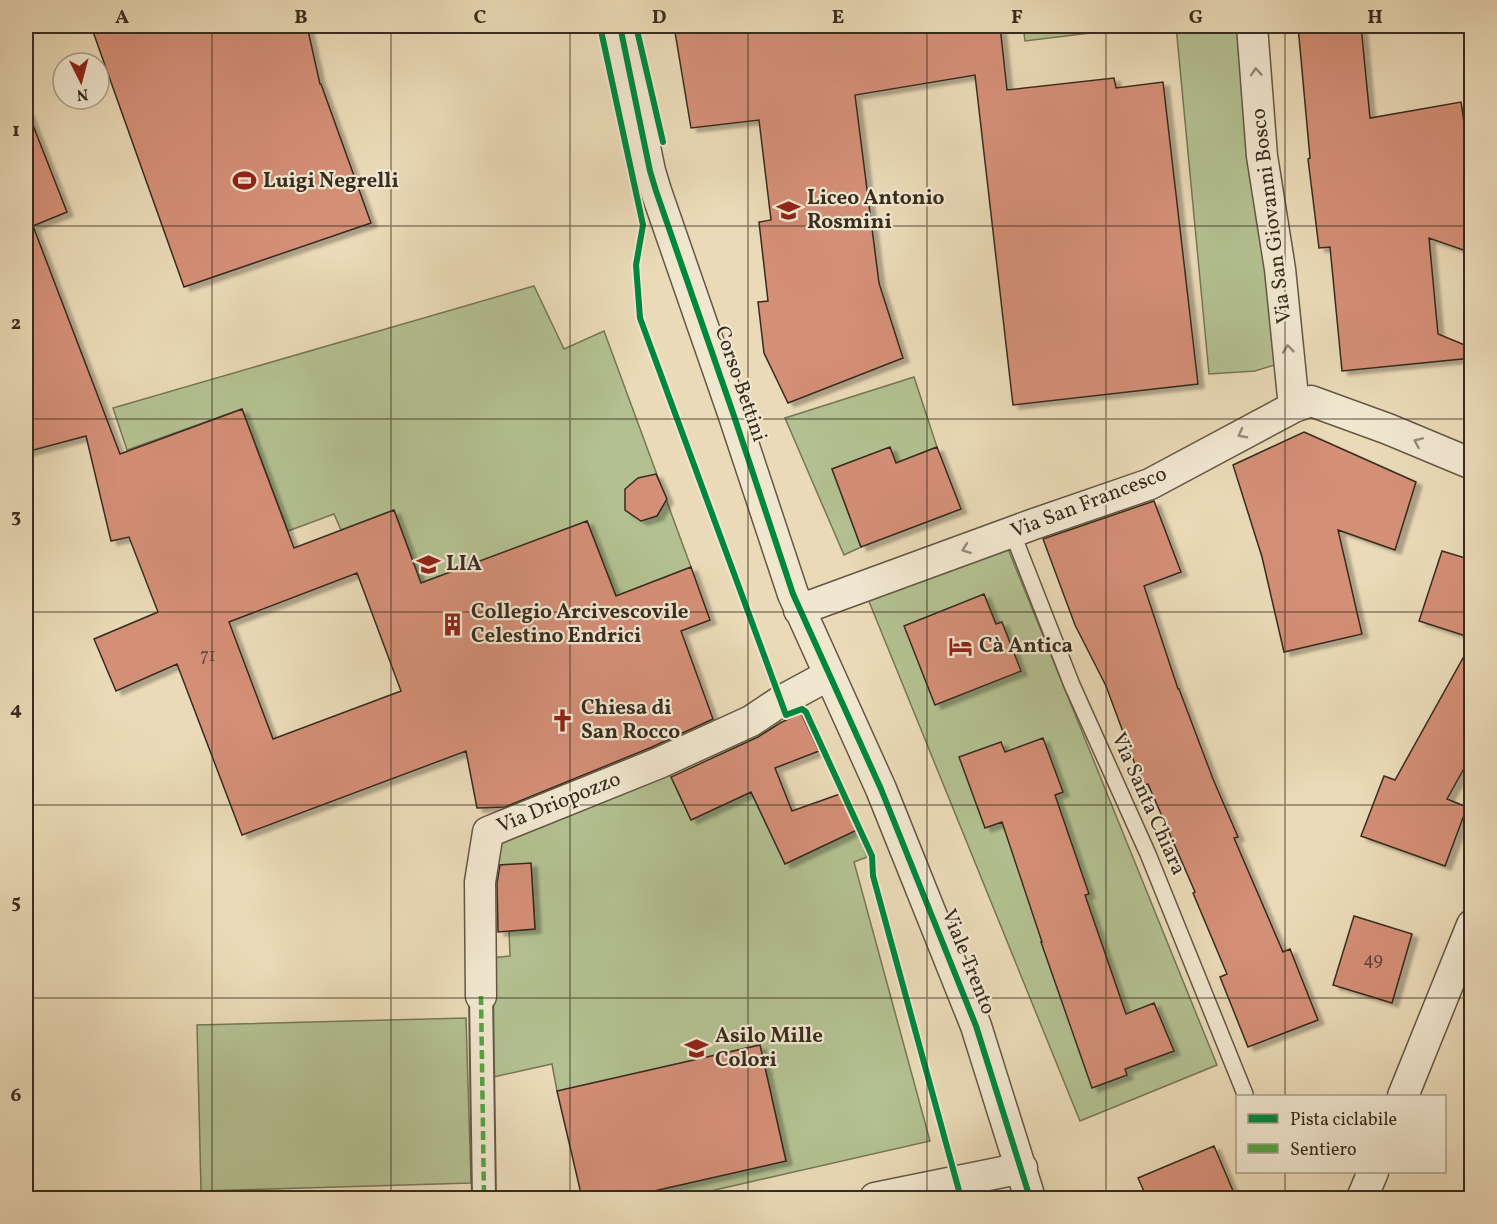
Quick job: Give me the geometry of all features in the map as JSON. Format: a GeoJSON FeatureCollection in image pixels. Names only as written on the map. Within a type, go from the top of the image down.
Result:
{"type":"FeatureCollection","features":[{"type":"Feature","properties":{"kind":"street","name":"Corso Bettini"},"geometry":{"type":"LineString","coordinates":[[620,26],[656,190],[799,610],[860,744]]}},
{"type":"Feature","properties":{"kind":"street","name":"Via San Giovanni Bosco"},"geometry":{"type":"LineString","coordinates":[[1252,26],[1262,156],[1280,270],[1294,407]]}},
{"type":"Feature","properties":{"kind":"street","name":"Via San Francesco"},"geometry":{"type":"LineString","coordinates":[[799,610],[1150,484],[1294,407],[1311,401],[1388,429],[1472,464]]}},
{"type":"Feature","properties":{"kind":"street","name":"Via Driopozzo"},"geometry":{"type":"LineString","coordinates":[[484,1198],[480,882],[488,832],[659,762],[751,721],[781,701],[829,675]]}},
{"type":"Feature","properties":{"kind":"street","name":"Viale Trento"},"geometry":{"type":"LineString","coordinates":[[860,744],[881,789],[976,1026],[1030,1198]]}},
{"type":"Feature","properties":{"kind":"street"},"geometry":{"type":"LineString","coordinates":[[1403,1095],[1472,925]]}},
{"type":"Feature","properties":{"kind":"street"},"geometry":{"type":"LineString","coordinates":[[876,1198],[1022,1168]]}},
{"type":"Feature","properties":{"kind":"street"},"geometry":{"type":"LineString","coordinates":[[1362,1198],[1373,1173]]}},
{"type":"Feature","properties":{"kind":"lane","name":"Via Santa Chiara"},"geometry":{"type":"LineString","coordinates":[[1012,532],[1072,685],[1148,854],[1245,1094]]}},
{"type":"Feature","properties":{"kind":"green space"},"geometry":{"type":"Polygon","coordinates":[[[1023,26],[1148,26],[1025,41],[1023,26]]]}},
{"type":"Feature","properties":{"kind":"green space"},"geometry":{"type":"Polygon","coordinates":[[[1176,26],[1244,26],[1278,364],[1255,371],[1209,374],[1176,26]]]}},
{"type":"Feature","properties":{"kind":"green space"},"geometry":{"type":"Polygon","coordinates":[[[534,286],[564,349],[604,331],[691,567],[616,596],[587,521],[421,583],[394,510],[341,530],[334,514],[288,531],[242,409],[127,450],[113,408],[534,286]]]}},
{"type":"Feature","properties":{"kind":"green space"},"geometry":{"type":"Polygon","coordinates":[[[914,377],[937,447],[896,463],[889,448],[832,469],[861,547],[844,555],[785,418],[914,377]]]}},
{"type":"Feature","properties":{"kind":"green space"},"geometry":{"type":"Polygon","coordinates":[[[1006,544],[1217,1065],[1080,1121],[868,599],[1006,544]]]}},
{"type":"Feature","properties":{"kind":"green space"},"geometry":{"type":"Polygon","coordinates":[[[670,774],[691,820],[751,792],[785,864],[857,830],[867,857],[854,862],[930,1141],[680,1198],[623,1198],[786,1161],[760,1045],[557,1091],[552,1064],[489,1078],[490,958],[510,956],[509,931],[535,929],[531,864],[490,865],[494,836],[670,774]]]}},
{"type":"Feature","properties":{"kind":"green space"},"geometry":{"type":"Polygon","coordinates":[[[466,1018],[471,1183],[201,1191],[197,1025],[466,1018]]]}},
{"type":"Feature","properties":{"kind":"building","name":"Luigi Negrelli"},"geometry":{"type":"Polygon","coordinates":[[[91,26],[307,26],[320,84],[371,223],[184,287],[111,82],[111,51],[100,51],[91,26]]]}},
{"type":"Feature","properties":{"kind":"building"},"geometry":{"type":"Polygon","coordinates":[[[674,26],[1000,26],[1007,90],[1114,78],[1116,88],[1163,82],[1198,384],[1013,405],[975,75],[855,95],[879,283],[903,358],[788,403],[764,353],[758,302],[768,301],[759,222],[771,220],[759,120],[691,128],[674,26]]]}},
{"type":"Feature","properties":{"kind":"building"},"geometry":{"type":"Polygon","coordinates":[[[1298,26],[1361,26],[1370,118],[1461,102],[1472,177],[1472,253],[1429,238],[1438,334],[1472,348],[1472,358],[1342,371],[1330,247],[1319,248],[1308,159],[1310,158],[1298,26]]]}},
{"type":"Feature","properties":{"kind":"building"},"geometry":{"type":"Polygon","coordinates":[[[26,111],[67,212],[33,226],[120,454],[242,409],[294,548],[394,510],[421,583],[587,521],[616,596],[691,567],[710,620],[681,631],[713,719],[652,747],[505,807],[477,808],[466,751],[242,835],[177,664],[116,691],[94,639],[158,612],[129,537],[111,541],[86,436],[26,452],[26,111]],[[357,573],[229,622],[273,739],[401,691],[357,573]]]}},
{"type":"Feature","properties":{"kind":"building"},"geometry":{"type":"Polygon","coordinates":[[[1304,432],[1416,482],[1395,550],[1338,530],[1362,634],[1284,652],[1262,557],[1233,465],[1304,432]]]}},
{"type":"Feature","properties":{"kind":"building"},"geometry":{"type":"Polygon","coordinates":[[[890,447],[896,463],[937,447],[961,509],[861,547],[832,469],[890,447]]]}},
{"type":"Feature","properties":{"kind":"building"},"geometry":{"type":"Polygon","coordinates":[[[656,474],[667,499],[657,516],[641,521],[625,510],[625,489],[638,478],[656,474]]]}},
{"type":"Feature","properties":{"kind":"building"},"geometry":{"type":"Polygon","coordinates":[[[1154,501],[1181,572],[1144,586],[1178,689],[1238,837],[1234,838],[1283,952],[1290,949],[1318,1020],[1248,1047],[1220,977],[1227,974],[1193,893],[1195,892],[1148,784],[1143,786],[1106,686],[1075,625],[1043,539],[1154,501]]]}},
{"type":"Feature","properties":{"kind":"building"},"geometry":{"type":"Polygon","coordinates":[[[1442,551],[1472,560],[1472,638],[1419,621],[1442,551]]]}},
{"type":"Feature","properties":{"kind":"building","name":"Cà Antica"},"geometry":{"type":"Polygon","coordinates":[[[984,594],[996,624],[1002,622],[1021,671],[935,705],[904,626],[984,594]]]}},
{"type":"Feature","properties":{"kind":"building"},"geometry":{"type":"Polygon","coordinates":[[[1472,642],[1472,754],[1447,799],[1467,807],[1445,866],[1361,836],[1384,776],[1395,780],[1472,642]]]}},
{"type":"Feature","properties":{"kind":"building"},"geometry":{"type":"Polygon","coordinates":[[[801,713],[819,751],[775,768],[792,811],[840,794],[857,830],[785,864],[751,792],[691,820],[671,777],[758,737],[801,713]]]}},
{"type":"Feature","properties":{"kind":"building"},"geometry":{"type":"Polygon","coordinates":[[[1043,738],[1063,792],[1055,795],[1089,894],[1085,895],[1126,1014],[1154,1003],[1174,1051],[1125,1069],[1127,1075],[1092,1088],[1002,822],[985,828],[959,757],[1001,742],[1005,752],[1043,738]]]}},
{"type":"Feature","properties":{"kind":"building"},"geometry":{"type":"Polygon","coordinates":[[[531,863],[535,929],[498,932],[497,883],[500,865],[531,863]]]}},
{"type":"Feature","properties":{"kind":"building"},"geometry":{"type":"Polygon","coordinates":[[[1354,916],[1412,934],[1392,1003],[1333,985],[1354,916]]]}},
{"type":"Feature","properties":{"kind":"building"},"geometry":{"type":"Polygon","coordinates":[[[760,1045],[786,1161],[623,1198],[582,1198],[557,1091],[760,1045]]]}},
{"type":"Feature","properties":{"kind":"building"},"geometry":{"type":"Polygon","coordinates":[[[1214,1146],[1236,1198],[1147,1198],[1138,1178],[1214,1146]]]}},
{"type":"Feature","properties":{"kind":"marked path"},"geometry":{"type":"LineString","coordinates":[[481,996],[484,1198]]}},
{"type":"Feature","properties":{"kind":"cycle path"},"geometry":{"type":"LineString","coordinates":[[600,26],[643,225],[636,265],[640,318],[786,715],[802,709],[806,712],[872,856],[873,876],[961,1198]]}},
{"type":"Feature","properties":{"kind":"cycle path"},"geometry":{"type":"LineString","coordinates":[[620,26],[656,191],[793,594],[881,789],[976,1026],[1030,1198]]}},
{"type":"Feature","properties":{"kind":"cycle path"},"geometry":{"type":"LineString","coordinates":[[636,26],[663,142]]}},
{"type":"Feature","properties":{"kind":"place","name":"Luigi Negrelli"},"geometry":{"type":"Point","coordinates":[245,181]}},
{"type":"Feature","properties":{"kind":"place","name":"Liceo Antonio Rosmini"},"geometry":{"type":"Point","coordinates":[789,210]}},
{"type":"Feature","properties":{"kind":"place","name":"LIA"},"geometry":{"type":"Point","coordinates":[428,564]}},
{"type":"Feature","properties":{"kind":"place","name":"Collegio Arcivescovile Celestino Endrici"},"geometry":{"type":"Point","coordinates":[453,624]}},
{"type":"Feature","properties":{"kind":"place","name":"Cà Antica"},"geometry":{"type":"Point","coordinates":[961,646]}},
{"type":"Feature","properties":{"kind":"place","name":"Chiesa di San Rocco"},"geometry":{"type":"Point","coordinates":[563,720]}},
{"type":"Feature","properties":{"kind":"place","name":"Asilo Mille Colori"},"geometry":{"type":"Point","coordinates":[697,1048]}}]}
